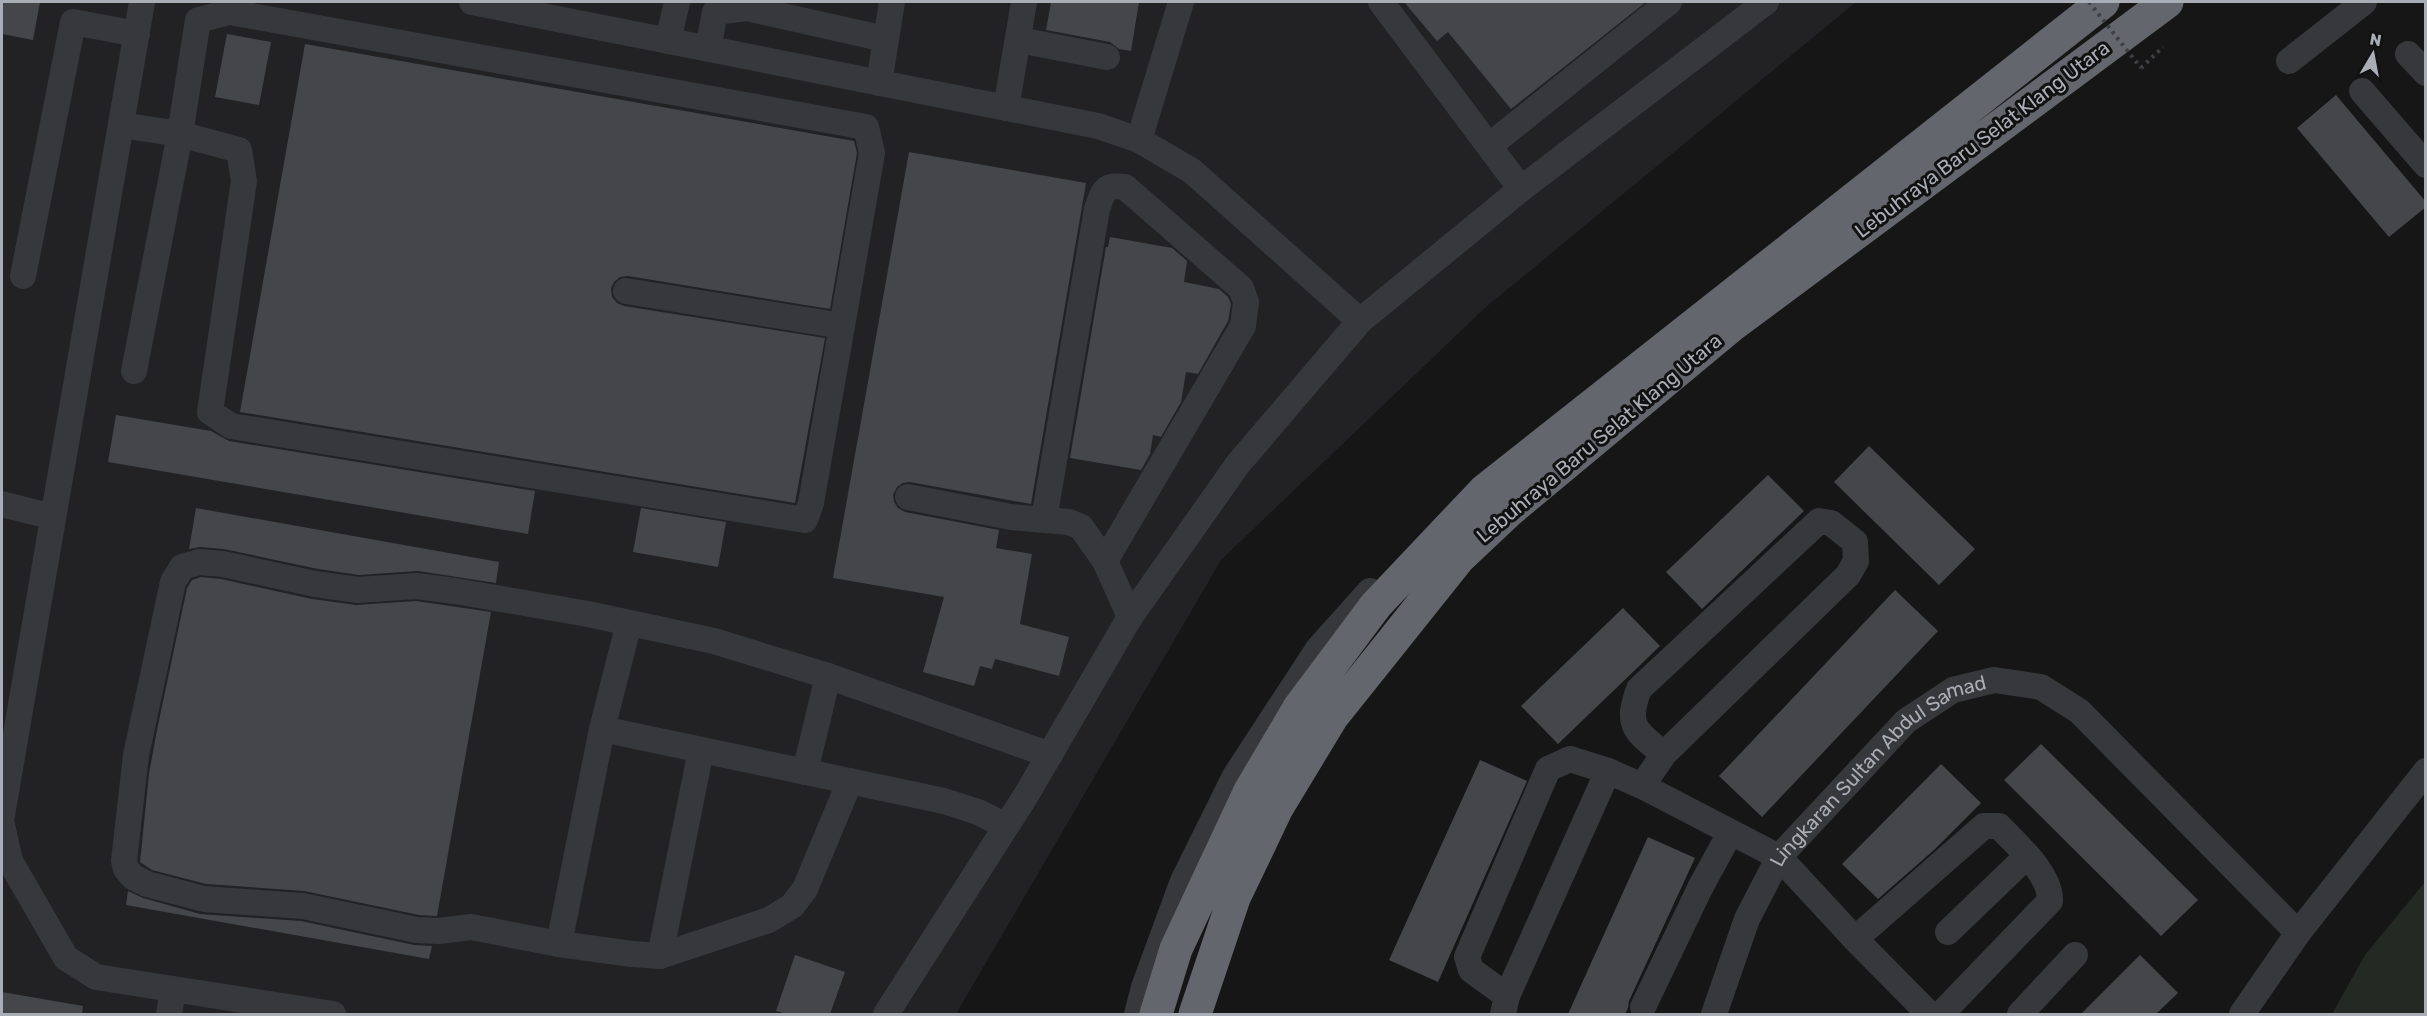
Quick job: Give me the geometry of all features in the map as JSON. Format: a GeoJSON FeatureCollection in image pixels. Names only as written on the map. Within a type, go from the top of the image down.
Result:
{"type":"FeatureCollection","features":[{"type":"Feature","properties":{"kind":"highway","name":"Lebuhraya Baru Selat Klang Utara"},"geometry":{"type":"LineString","coordinates":[[1156,1014],[1176,949],[1250,791],[1299,708],[1376,605],[1484,491],[2103,2]]}},
{"type":"Feature","properties":{"kind":"highway","name":"Lebuhraya Baru Selat Klang Utara"},"geometry":{"type":"LineString","coordinates":[[1195,1014],[1234,898],[1277,807],[1332,717],[1459,558],[1510,510],[1731,326],[2168,2]]}},
{"type":"Feature","properties":{"kind":"street"},"geometry":{"type":"LineString","coordinates":[[2,815],[142,2]]}},
{"type":"Feature","properties":{"kind":"street"},"geometry":{"type":"LineString","coordinates":[[472,2],[1098,126],[1139,140],[1192,171],[1360,321]]}},
{"type":"Feature","properties":{"kind":"street"},"geometry":{"type":"LineString","coordinates":[[668,41],[677,2]]}},
{"type":"Feature","properties":{"kind":"street"},"geometry":{"type":"LineString","coordinates":[[879,83],[892,2]]}},
{"type":"Feature","properties":{"kind":"street"},"geometry":{"type":"LineString","coordinates":[[1006,108],[1024,2]]}},
{"type":"Feature","properties":{"kind":"street"},"geometry":{"type":"LineString","coordinates":[[1139,140],[1180,2]]}},
{"type":"Feature","properties":{"kind":"street"},"geometry":{"type":"LineString","coordinates":[[1381,2],[1521,189]]}},
{"type":"Feature","properties":{"kind":"street"},"geometry":{"type":"LineString","coordinates":[[1489,146],[1669,2]]}},
{"type":"Feature","properties":{"kind":"street"},"geometry":{"type":"LineString","coordinates":[[886,1014],[1050,755],[1130,616],[1238,464],[1360,321],[1521,189],[1766,2]]}},
{"type":"Feature","properties":{"kind":"street"},"geometry":{"type":"LineString","coordinates":[[2289,61],[2364,2]]}},
{"type":"Feature","properties":{"kind":"street"},"geometry":{"type":"LineString","coordinates":[[708,49],[715,12],[747,8],[885,39]]}},
{"type":"Feature","properties":{"kind":"street"},"geometry":{"type":"LineString","coordinates":[[22,276],[73,12],[137,34]]}},
{"type":"Feature","properties":{"kind":"street"},"geometry":{"type":"LineString","coordinates":[[121,125],[180,134],[239,150],[244,181],[210,412],[231,426],[805,520],[811,503],[872,153],[866,127],[230,12],[198,20],[180,134],[134,371]]}},
{"type":"Feature","properties":{"kind":"street"},"geometry":{"type":"LineString","coordinates":[[1019,40],[1107,57]]}},
{"type":"Feature","properties":{"kind":"street"},"geometry":{"type":"LineString","coordinates":[[2408,54],[2426,74]]}},
{"type":"Feature","properties":{"kind":"street"},"geometry":{"type":"LineString","coordinates":[[2362,91],[2426,165]]}},
{"type":"Feature","properties":{"kind":"street"},"geometry":{"type":"LineString","coordinates":[[1044,519],[1097,209],[1104,190],[1112,185],[1125,187],[1241,288],[1245,302],[1243,326],[1105,561]]}},
{"type":"Feature","properties":{"kind":"street"},"geometry":{"type":"LineString","coordinates":[[626,291],[842,326]]}},
{"type":"Feature","properties":{"kind":"street"},"geometry":{"type":"LineString","coordinates":[[1137,1014],[1144,987],[1183,881],[1229,787],[1318,648],[1384,575],[1437,527],[1484,491]]}},
{"type":"Feature","properties":{"kind":"street"},"geometry":{"type":"LineString","coordinates":[[908,496],[1011,517],[1068,522],[1081,527],[1105,561],[1130,616]]}},
{"type":"Feature","properties":{"kind":"street"},"geometry":{"type":"LineString","coordinates":[[2,504],[53,517]]}},
{"type":"Feature","properties":{"kind":"street"},"geometry":{"type":"LineString","coordinates":[[1642,786],[1664,754],[1848,575],[1856,561],[1855,542],[1831,523],[1819,521],[1639,689],[1631,710],[1638,734],[1664,754]]}},
{"type":"Feature","properties":{"kind":"street"},"geometry":{"type":"LineString","coordinates":[[850,781],[805,889],[792,906],[769,920],[660,956],[559,944],[471,927],[438,931],[417,930],[303,906],[204,899],[170,891],[133,877],[126,869],[124,861],[136,755],[176,574],[182,567],[199,562],[223,564],[358,591],[416,586],[455,591],[714,641],[828,676],[1050,755]]}},
{"type":"Feature","properties":{"kind":"street"},"geometry":{"type":"LineString","coordinates":[[559,944],[602,729],[629,623]]}},
{"type":"Feature","properties":{"kind":"street"},"geometry":{"type":"LineString","coordinates":[[805,772],[828,676]]}},
{"type":"Feature","properties":{"kind":"street","name":"Lingkaran Sultan Abdul Samad"},"geometry":{"type":"LineString","coordinates":[[1714,1014],[1747,919],[1779,857],[1906,721],[1953,690],[1994,680],[2041,687],[2079,711],[2298,933]]}},
{"type":"Feature","properties":{"kind":"street"},"geometry":{"type":"LineString","coordinates":[[602,729],[944,801],[978,812],[1006,826]]}},
{"type":"Feature","properties":{"kind":"street"},"geometry":{"type":"LineString","coordinates":[[660,956],[701,750]]}},
{"type":"Feature","properties":{"kind":"street"},"geometry":{"type":"LineString","coordinates":[[1608,771],[1505,1005],[1471,970],[1467,957],[1548,769],[1570,759],[1608,771],[1642,786],[1779,857],[1929,1014]]}},
{"type":"Feature","properties":{"kind":"street"},"geometry":{"type":"LineString","coordinates":[[2242,1014],[2298,933],[2426,771]]}},
{"type":"Feature","properties":{"kind":"street"},"geometry":{"type":"LineString","coordinates":[[2,825],[10,861],[66,958],[96,977],[171,1002],[333,1014]]}},
{"type":"Feature","properties":{"kind":"street"},"geometry":{"type":"LineString","coordinates":[[1855,939],[1984,826],[2000,826],[2027,856],[2050,888],[2050,901],[1941,1014]]}},
{"type":"Feature","properties":{"kind":"street"},"geometry":{"type":"LineString","coordinates":[[1643,1007],[1700,888],[1730,833]]}},
{"type":"Feature","properties":{"kind":"street"},"geometry":{"type":"LineString","coordinates":[[1948,932],[2027,856]]}},
{"type":"Feature","properties":{"kind":"street"},"geometry":{"type":"LineString","coordinates":[[2020,1014],[2075,955]]}},
{"type":"Feature","properties":{"kind":"path"},"geometry":{"type":"LineString","coordinates":[[2089,2],[2141,68],[2163,47]]}},
{"type":"Feature","properties":{"kind":"shaded area"},"geometry":{"type":"Polygon","coordinates":[[[2,2],[1856,2],[1486,307],[1221,560],[956,1014],[2,1014],[2,2]]]}},
{"type":"Feature","properties":{"kind":"shaded area"},"geometry":{"type":"Polygon","coordinates":[[[2425,882],[2425,1014],[2332,1014],[2365,955],[2425,882]]]}},
{"type":"Feature","properties":{"kind":"building"},"geometry":{"type":"Polygon","coordinates":[[[2,2],[40,2],[33,40],[2,34],[2,2]]]}},
{"type":"Feature","properties":{"kind":"building"},"geometry":{"type":"Polygon","coordinates":[[[1051,2],[1139,2],[1131,51],[1119,49],[1110,42],[1046,30],[1051,2]]]}},
{"type":"Feature","properties":{"kind":"building"},"geometry":{"type":"Polygon","coordinates":[[[1404,2],[1646,2],[1511,109],[1448,32],[1437,41],[1404,2]]]}},
{"type":"Feature","properties":{"kind":"building"},"geometry":{"type":"Polygon","coordinates":[[[227,34],[271,42],[259,105],[215,97],[227,34]]]}},
{"type":"Feature","properties":{"kind":"building"},"geometry":{"type":"Polygon","coordinates":[[[305,44],[854,141],[857,153],[830,309],[628,276],[620,277],[611,288],[612,297],[624,306],[825,338],[795,503],[240,412],[305,44]]]}},
{"type":"Feature","properties":{"kind":"building"},"geometry":{"type":"Polygon","coordinates":[[[2336,95],[2426,202],[2426,207],[2389,237],[2297,128],[2336,95]]]}},
{"type":"Feature","properties":{"kind":"building"},"geometry":{"type":"Polygon","coordinates":[[[909,152],[1086,183],[1031,504],[910,482],[897,487],[893,495],[898,508],[905,512],[999,530],[996,548],[1032,554],[1020,624],[1069,637],[1059,676],[995,659],[992,669],[980,666],[974,686],[923,672],[944,597],[833,578],[909,152]]]}},
{"type":"Feature","properties":{"kind":"building"},"geometry":{"type":"Polygon","coordinates":[[[1110,237],[1172,248],[1187,261],[1184,282],[1219,289],[1228,297],[1231,304],[1228,321],[1198,374],[1186,372],[1181,402],[1161,437],[1153,435],[1150,454],[1141,470],[1070,458],[1106,247],[1108,247],[1110,237]]]}},
{"type":"Feature","properties":{"kind":"building"},"geometry":{"type":"Polygon","coordinates":[[[116,415],[211,431],[229,441],[535,491],[528,534],[108,462],[116,415]]]}},
{"type":"Feature","properties":{"kind":"building"},"geometry":{"type":"Polygon","coordinates":[[[1869,446],[1975,549],[1939,585],[1834,482],[1869,446]]]}},
{"type":"Feature","properties":{"kind":"building"},"geometry":{"type":"Polygon","coordinates":[[[1768,475],[1804,511],[1702,609],[1666,572],[1768,475]]]}},
{"type":"Feature","properties":{"kind":"building"},"geometry":{"type":"Polygon","coordinates":[[[196,508],[499,562],[496,583],[418,571],[359,575],[318,569],[224,549],[200,547],[189,549],[196,508]]]}},
{"type":"Feature","properties":{"kind":"building"},"geometry":{"type":"Polygon","coordinates":[[[641,508],[726,522],[718,567],[633,552],[641,508]]]}},
{"type":"Feature","properties":{"kind":"building"},"geometry":{"type":"Polygon","coordinates":[[[201,577],[221,579],[312,599],[356,605],[416,601],[491,612],[437,916],[419,915],[304,891],[206,884],[152,870],[140,862],[149,774],[187,588],[192,580],[201,577]]]}},
{"type":"Feature","properties":{"kind":"building"},"geometry":{"type":"Polygon","coordinates":[[[1895,590],[1938,631],[1762,817],[1719,776],[1895,590]]]}},
{"type":"Feature","properties":{"kind":"building"},"geometry":{"type":"Polygon","coordinates":[[[1623,608],[1660,646],[1558,744],[1521,706],[1623,608]]]}},
{"type":"Feature","properties":{"kind":"building"},"geometry":{"type":"Polygon","coordinates":[[[2041,744],[2198,900],[2161,936],[2004,780],[2041,744]]]}},
{"type":"Feature","properties":{"kind":"building"},"geometry":{"type":"Polygon","coordinates":[[[1480,760],[1527,781],[1438,982],[1389,960],[1480,760]]]}},
{"type":"Feature","properties":{"kind":"building"},"geometry":{"type":"Polygon","coordinates":[[[1941,764],[1981,803],[1934,850],[1878,899],[1842,864],[1941,764]]]}},
{"type":"Feature","properties":{"kind":"building"},"geometry":{"type":"Polygon","coordinates":[[[1648,837],[1695,858],[1629,1001],[1628,1008],[1625,1014],[1568,1014],[1648,837]]]}},
{"type":"Feature","properties":{"kind":"building"},"geometry":{"type":"Polygon","coordinates":[[[128,891],[143,898],[200,914],[301,921],[414,945],[432,946],[429,959],[126,905],[128,891]]]}},
{"type":"Feature","properties":{"kind":"building"},"geometry":{"type":"Polygon","coordinates":[[[795,955],[845,972],[830,1014],[787,1014],[776,1011],[795,955]]]}},
{"type":"Feature","properties":{"kind":"building"},"geometry":{"type":"Polygon","coordinates":[[[2140,955],[2178,993],[2156,1014],[2081,1014],[2140,955]]]}},
{"type":"Feature","properties":{"kind":"building"},"geometry":{"type":"Polygon","coordinates":[[[2,992],[83,1006],[82,1014],[2,1014],[2,992]]]}}]}
